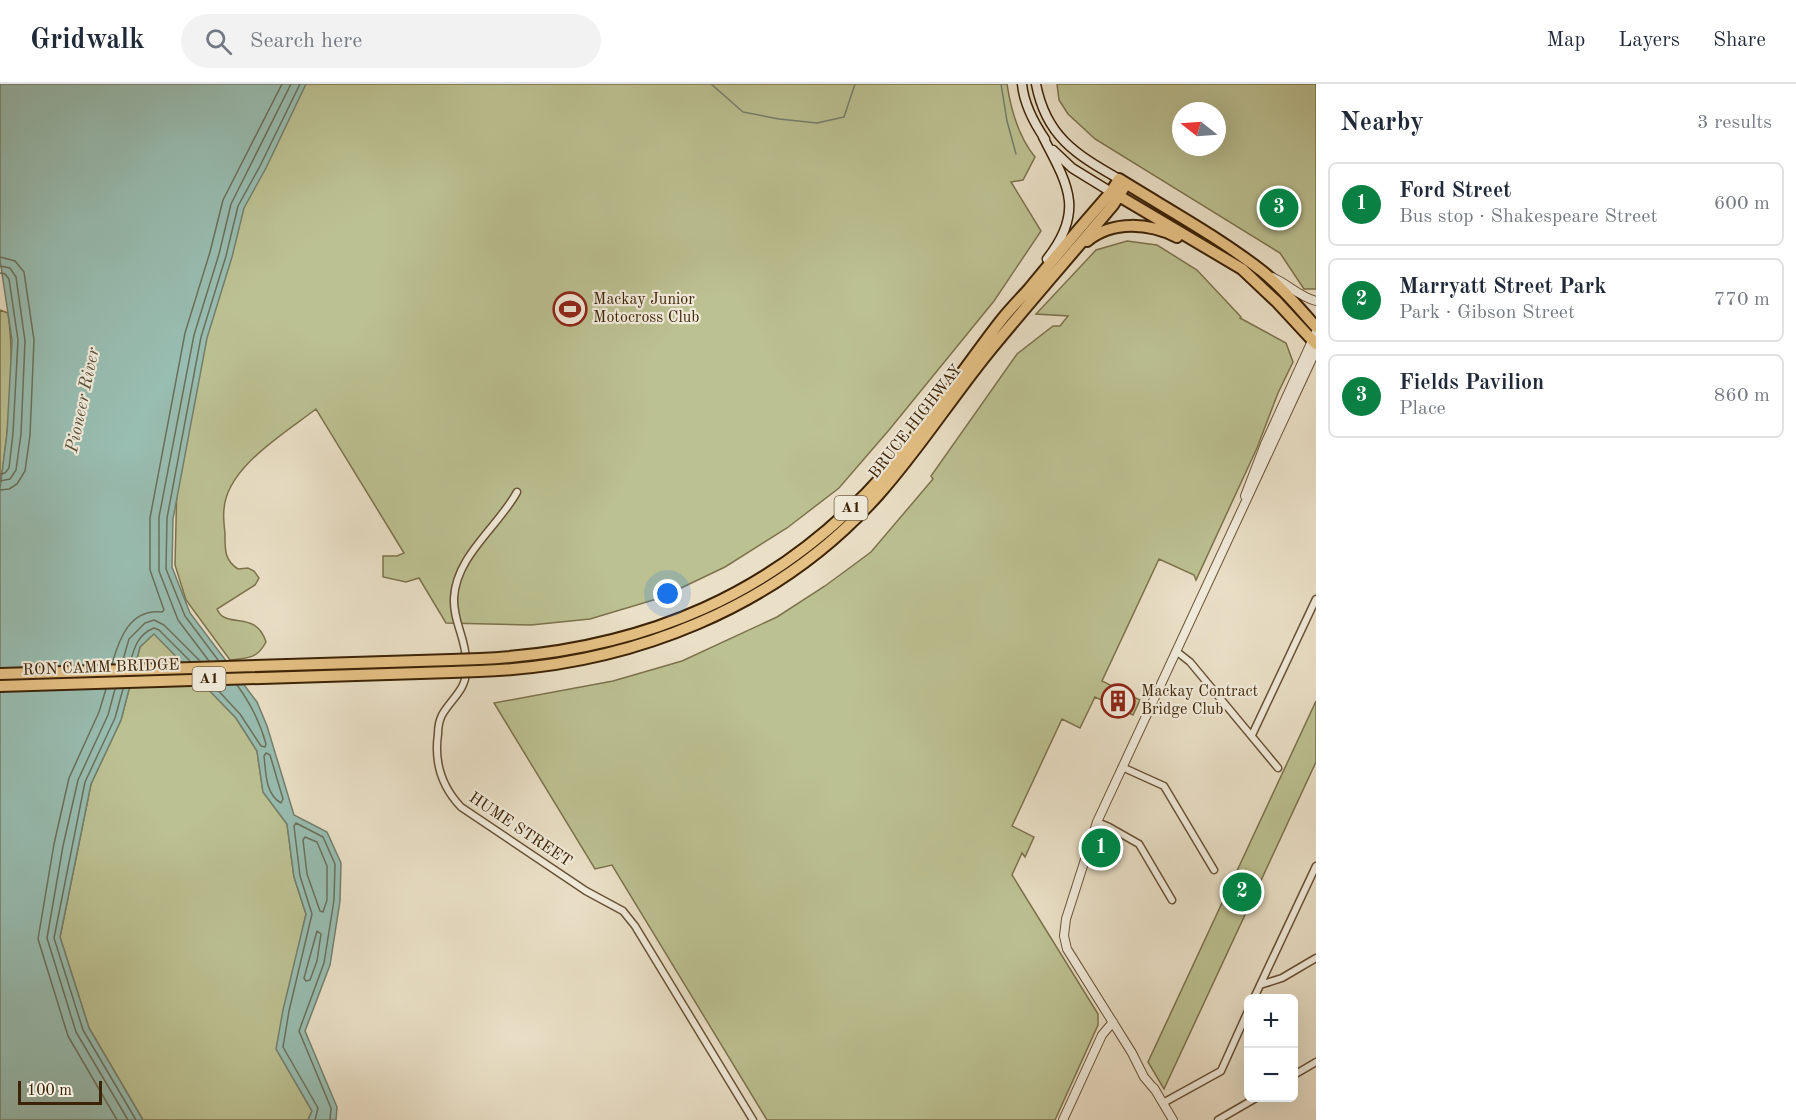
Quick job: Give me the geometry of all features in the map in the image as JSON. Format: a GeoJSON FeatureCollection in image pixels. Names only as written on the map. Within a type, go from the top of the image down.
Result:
{"type":"FeatureCollection","features":[{"type":"Feature","properties":{"kind":"highway","name":"BRUCE HIGHWAY"},"geometry":{"type":"LineString","coordinates":[[419,673],[480,671],[562,664],[630,649],[683,630],[723,612],[783,577],[831,540],[878,495],[986,356],[1073,253],[1122,181]]}},
{"type":"Feature","properties":{"kind":"highway"},"geometry":{"type":"LineString","coordinates":[[1122,181],[1217,239],[1263,272],[1294,301],[1316,327]]}},
{"type":"Feature","properties":{"kind":"highway","name":"BRUCE HIGHWAY"},"geometry":{"type":"LineString","coordinates":[[418,661],[513,657],[597,645],[666,625],[714,605],[775,570],[821,535],[858,502],[888,469],[1003,318],[1115,194]]}},
{"type":"Feature","properties":{"kind":"highway","name":"A1"},"geometry":{"type":"LineString","coordinates":[[1115,194],[1242,269],[1315,342]]}},
{"type":"Feature","properties":{"kind":"highway","name":"A1"},"geometry":{"type":"LineString","coordinates":[[1073,253],[1091,238],[1110,229],[1134,225],[1148,226],[1175,236],[1260,286]]}},
{"type":"Feature","properties":{"kind":"highway","name":"RON CAMM BRIDGE"},"geometry":{"type":"LineString","coordinates":[[0,674],[418,661]]}},
{"type":"Feature","properties":{"kind":"highway","name":"RON CAMM BRIDGE"},"geometry":{"type":"LineString","coordinates":[[0,686],[419,673]]}},
{"type":"Feature","properties":{"kind":"main road"},"geometry":{"type":"LineString","coordinates":[[1003,318],[1055,250],[1064,235],[1070,209],[1065,180],[1032,116],[1023,94],[1022,84]]}},
{"type":"Feature","properties":{"kind":"main road"},"geometry":{"type":"LineString","coordinates":[[1036,84],[1043,107],[1061,139],[1074,152],[1122,181]]}},
{"type":"Feature","properties":{"kind":"main road"},"geometry":{"type":"LineString","coordinates":[[1043,137],[1056,154],[1072,168],[1115,194]]}},
{"type":"Feature","properties":{"kind":"street"},"geometry":{"type":"LineString","coordinates":[[1263,272],[1286,283],[1304,297],[1316,301]]}},
{"type":"Feature","properties":{"kind":"street"},"geometry":{"type":"LineString","coordinates":[[1173,1120],[1155,1090],[1141,1073],[1132,1053],[1067,949],[1064,936],[1066,919],[1097,822],[1300,388],[1315,342]]}},
{"type":"Feature","properties":{"kind":"street"},"geometry":{"type":"LineString","coordinates":[[1237,520],[1265,444],[1315,342]]}},
{"type":"Feature","properties":{"kind":"street"},"geometry":{"type":"LineString","coordinates":[[1300,388],[1316,371]]}},
{"type":"Feature","properties":{"kind":"street","name":"HUME STREET"},"geometry":{"type":"LineString","coordinates":[[517,492],[509,507],[470,555],[462,570],[454,595],[454,617],[466,653],[466,681],[440,719],[437,760],[442,779],[450,796],[461,807],[586,891],[623,911],[635,926],[753,1120]]}},
{"type":"Feature","properties":{"kind":"street"},"geometry":{"type":"LineString","coordinates":[[1252,735],[1316,599]]}},
{"type":"Feature","properties":{"kind":"street"},"geometry":{"type":"LineString","coordinates":[[1176,651],[1186,657],[1278,768]]}},
{"type":"Feature","properties":{"kind":"street"},"geometry":{"type":"LineString","coordinates":[[1122,767],[1164,786],[1214,870]]}},
{"type":"Feature","properties":{"kind":"street"},"geometry":{"type":"LineString","coordinates":[[1097,822],[1139,844],[1172,900]]}},
{"type":"Feature","properties":{"kind":"street"},"geometry":{"type":"LineString","coordinates":[[1256,994],[1316,866]]}},
{"type":"Feature","properties":{"kind":"street"},"geometry":{"type":"LineString","coordinates":[[1260,985],[1282,978],[1316,958]]}},
{"type":"Feature","properties":{"kind":"street"},"geometry":{"type":"LineString","coordinates":[[1162,1103],[1221,1071],[1244,1020]]}},
{"type":"Feature","properties":{"kind":"street"},"geometry":{"type":"LineString","coordinates":[[1063,1120],[1102,1035],[1113,1022]]}},
{"type":"Feature","properties":{"kind":"street"},"geometry":{"type":"LineString","coordinates":[[1298,1073],[1316,1062]]}},
{"type":"Feature","properties":{"kind":"street"},"geometry":{"type":"LineString","coordinates":[[1218,1120],[1230,1117],[1251,1102]]}},
{"type":"Feature","properties":{"kind":"green space"},"geometry":{"type":"Polygon","coordinates":[[[290,84],[1007,84],[1016,123],[1035,157],[1023,180],[1011,182],[1041,231],[994,301],[839,488],[787,528],[725,567],[660,598],[590,619],[531,625],[446,623],[419,578],[406,582],[383,577],[383,556],[397,556],[404,553],[316,409],[259,452],[235,479],[228,494],[224,515],[225,549],[228,558],[233,566],[238,569],[248,568],[254,571],[259,578],[255,585],[217,609],[227,618],[255,626],[266,642],[255,655],[230,660],[186,600],[175,565],[177,481],[210,320],[238,220],[290,84]]]}},
{"type":"Feature","properties":{"kind":"green space"},"geometry":{"type":"Polygon","coordinates":[[[1057,84],[1316,84],[1316,289],[1304,289],[1280,253],[1095,139],[1068,114],[1059,100],[1057,84]]]}},
{"type":"Feature","properties":{"kind":"green space"},"geometry":{"type":"Polygon","coordinates":[[[1127,241],[1157,245],[1197,270],[1240,318],[1286,343],[1293,362],[1278,393],[1257,448],[1196,580],[1194,575],[1159,559],[1102,681],[1140,700],[1133,715],[1095,697],[1080,728],[1062,719],[1012,826],[1034,837],[1025,857],[1022,853],[1012,875],[1098,1014],[1098,1025],[1055,1120],[767,1120],[612,865],[595,869],[494,703],[613,681],[682,661],[777,617],[825,586],[871,552],[933,479],[931,476],[1017,354],[1053,326],[1060,326],[1068,316],[1036,314],[1096,250],[1127,241]]]}},
{"type":"Feature","properties":{"kind":"green space"},"geometry":{"type":"Polygon","coordinates":[[[0,310],[8,313],[11,379],[0,489],[0,310]]]}},
{"type":"Feature","properties":{"kind":"green space"},"geometry":{"type":"Polygon","coordinates":[[[154,633],[236,718],[257,751],[263,792],[287,824],[294,877],[306,914],[277,1049],[312,1111],[308,1120],[143,1120],[89,1028],[60,937],[91,784],[121,720],[140,647],[154,633]]]}},
{"type":"Feature","properties":{"kind":"green space"},"geometry":{"type":"Polygon","coordinates":[[[1316,701],[1316,762],[1164,1089],[1148,1062],[1316,701]]]}},
{"type":"Feature","properties":{"kind":"water","name":"Pioneer River"},"geometry":{"type":"Polygon","coordinates":[[[0,84],[306,84],[244,208],[232,257],[207,338],[173,519],[172,567],[190,613],[257,702],[267,726],[294,815],[327,832],[341,863],[340,901],[330,965],[305,1031],[337,1107],[336,1120],[308,1120],[312,1111],[276,1049],[306,914],[294,877],[287,824],[263,792],[257,751],[236,718],[154,634],[140,647],[121,720],[91,784],[60,937],[89,1028],[143,1120],[0,1120],[0,489],[7,433],[12,340],[0,260],[0,84]]]}},
{"type":"Feature","properties":{"kind":"waterway"},"geometry":{"type":"LineString","coordinates":[[711,84],[743,112],[817,123],[844,117],[855,84]]}},
{"type":"Feature","properties":{"kind":"waterway"},"geometry":{"type":"LineString","coordinates":[[1001,84],[1007,121],[1016,154]]}},
{"type":"Feature","properties":{"kind":"place","name":"Fields Pavilion"},"geometry":{"type":"Point","coordinates":[1279,208]}},
{"type":"Feature","properties":{"kind":"place","name":"Mackay Junior Motocross Club"},"geometry":{"type":"Point","coordinates":[570,309]}},
{"type":"Feature","properties":{"kind":"place","name":"Mackay Contract Bridge Club"},"geometry":{"type":"Point","coordinates":[1118,701]}},
{"type":"Feature","properties":{"kind":"place","name":"Ford Street"},"geometry":{"type":"Point","coordinates":[1101,848]}},
{"type":"Feature","properties":{"kind":"place","name":"Marryatt Street Park"},"geometry":{"type":"Point","coordinates":[1242,892]}}]}
